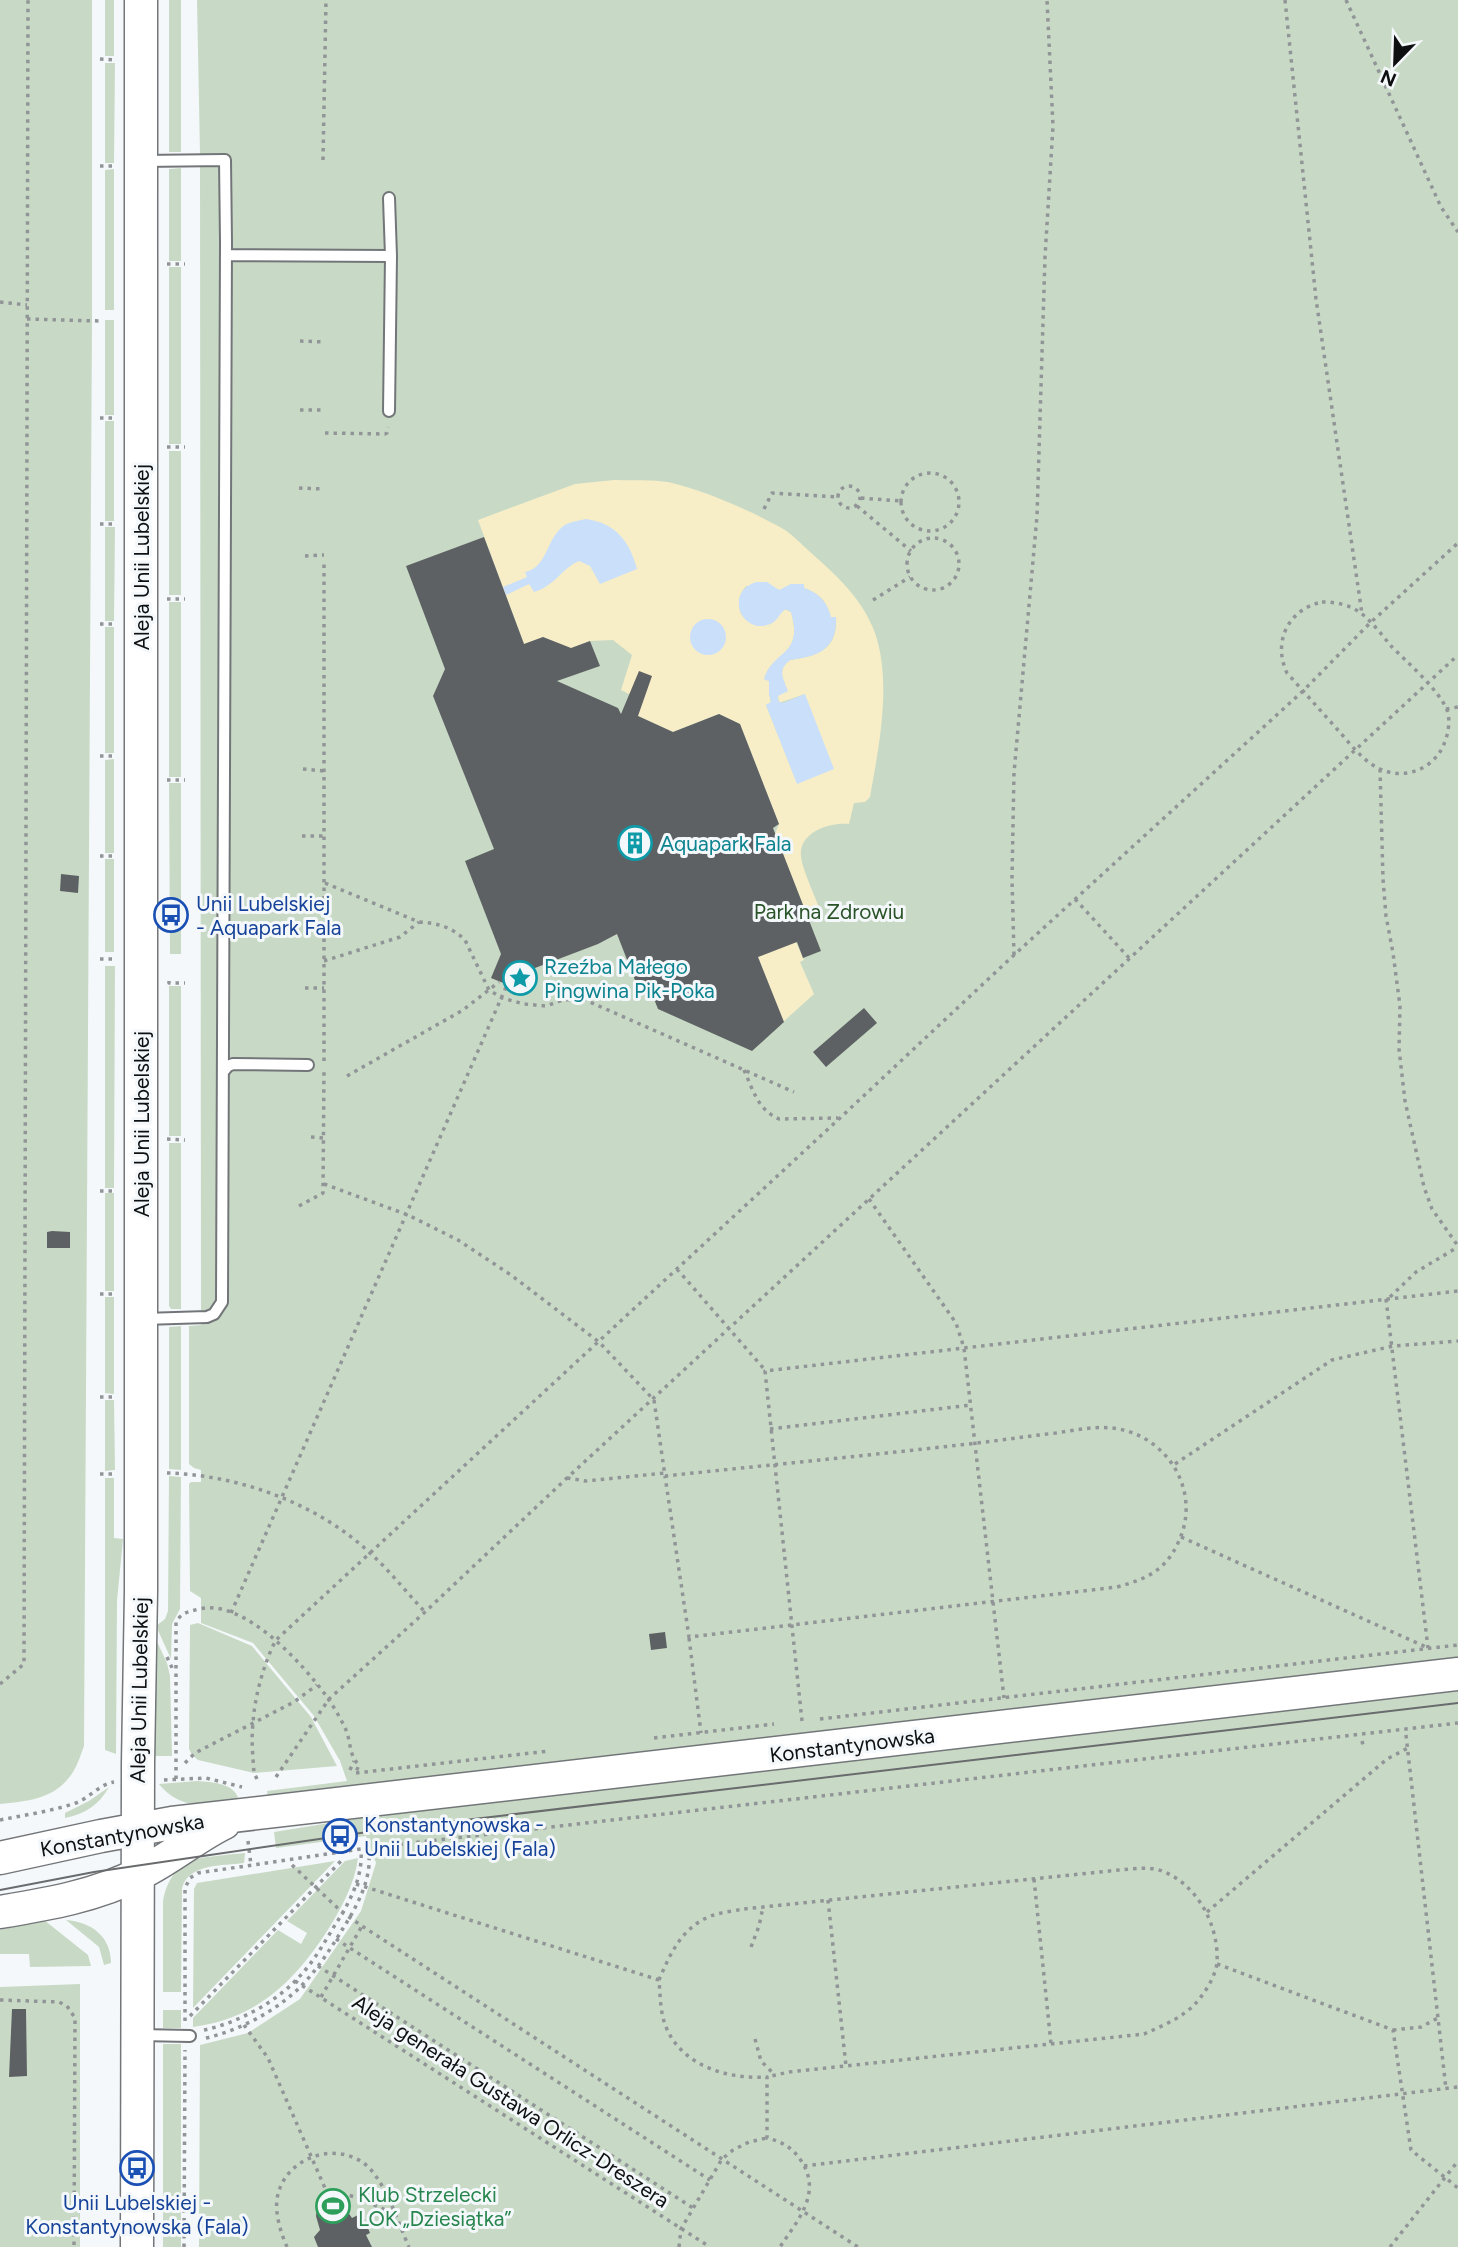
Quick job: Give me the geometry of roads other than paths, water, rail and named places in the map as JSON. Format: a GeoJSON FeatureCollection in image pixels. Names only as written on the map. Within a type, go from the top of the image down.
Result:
{"type":"FeatureCollection","features":[{"type":"Feature","properties":{"kind":"street","name":"Aleja Unii Lubelskiej"},"geometry":{"type":"LineString","coordinates":[[137,2247],[141,1319],[128,164],[141,0]]}},
{"type":"Feature","properties":{"kind":"street","name":"Konstantynowska"},"geometry":{"type":"LineString","coordinates":[[0,1858],[138,1828],[248,1811],[1458,1674]]}},
{"type":"Feature","properties":{"kind":"street","name":"Konstantynowska"},"geometry":{"type":"LineString","coordinates":[[0,1912],[77,1898],[138,1875],[208,1831],[248,1811]]}},
{"type":"Feature","properties":{"kind":"lane"},"geometry":{"type":"LineString","coordinates":[[128,164],[225,160],[222,1302],[214,1314],[207,1317],[141,1319]]}},
{"type":"Feature","properties":{"kind":"lane"},"geometry":{"type":"LineString","coordinates":[[389,198],[389,411]]}},
{"type":"Feature","properties":{"kind":"lane"},"geometry":{"type":"LineString","coordinates":[[226,255],[391,256]]}},
{"type":"Feature","properties":{"kind":"lane"},"geometry":{"type":"LineString","coordinates":[[223,1072],[233,1065],[308,1065]]}},
{"type":"Feature","properties":{"kind":"lane"},"geometry":{"type":"LineString","coordinates":[[138,2035],[186,2034]]}},
{"type":"Feature","properties":{"kind":"water"},"geometry":{"type":"Polygon","coordinates":[[[586,519],[606,525],[620,535],[630,550],[637,569],[600,584],[590,566],[579,561],[541,589],[534,592],[529,584],[506,595],[503,587],[527,577],[525,572],[532,570],[542,560],[562,527],[586,519]]]}},
{"type":"Feature","properties":{"kind":"water"},"geometry":{"type":"Polygon","coordinates":[[[756,582],[767,582],[779,590],[791,584],[804,584],[804,588],[822,599],[831,617],[836,617],[833,637],[824,649],[790,660],[782,671],[788,691],[778,696],[778,701],[783,703],[805,694],[834,769],[797,784],[766,705],[771,702],[769,681],[764,679],[768,669],[791,645],[794,627],[791,612],[786,609],[773,623],[760,626],[745,619],[740,612],[740,595],[746,587],[756,582]]]}},
{"type":"Feature","properties":{"kind":"water"},"geometry":{"type":"Polygon","coordinates":[[[708,619],[721,624],[726,637],[721,650],[708,655],[695,650],[690,637],[695,624],[708,619]]]}},
{"type":"Feature","properties":{"kind":"tram line"},"geometry":{"type":"LineString","coordinates":[[0,1890],[94,1872],[388,1829],[1458,1703]]}},
{"type":"Feature","properties":{"kind":"place","name":"Aquapark Fala"},"geometry":{"type":"Point","coordinates":[635,843]}},
{"type":"Feature","properties":{"kind":"place","name":"Unii Lubelskiej - Aquapark Fala"},"geometry":{"type":"Point","coordinates":[171,915]}},
{"type":"Feature","properties":{"kind":"place","name":"Rzeźba Małego Pingwina Pik-Poka"},"geometry":{"type":"Point","coordinates":[520,978]}},
{"type":"Feature","properties":{"kind":"place","name":"Konstantynowska - Unii Lubelskiej (Fala)"},"geometry":{"type":"Point","coordinates":[340,1836]}},
{"type":"Feature","properties":{"kind":"place","name":"Unii Lubelskiej - Konstantynowska (Fala)"},"geometry":{"type":"Point","coordinates":[137,2168]}},
{"type":"Feature","properties":{"kind":"place","name":"Klub Strzelecki LOK „Dziesiątka”"},"geometry":{"type":"Point","coordinates":[333,2206]}},
{"type":"Feature","properties":{"kind":"park label","name":"Park na Zdrowiu"},"geometry":{"type":"Point","coordinates":[829,911]}}]}
